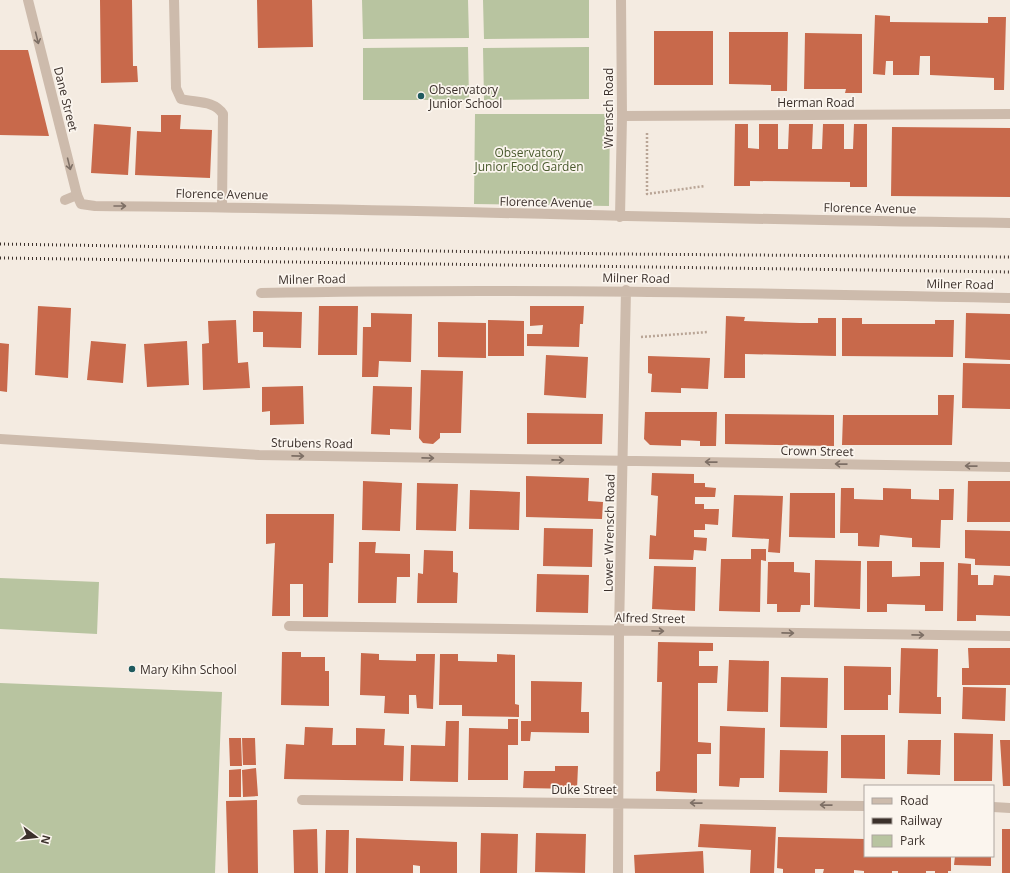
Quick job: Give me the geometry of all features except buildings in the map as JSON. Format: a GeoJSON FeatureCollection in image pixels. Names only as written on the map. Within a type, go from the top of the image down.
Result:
{"type":"FeatureCollection","features":[{"type":"Feature","properties":{"kind":"street","name":"Dane Street"},"geometry":{"type":"LineString","coordinates":[[28,0],[79,200]]}},
{"type":"Feature","properties":{"kind":"street"},"geometry":{"type":"LineString","coordinates":[[174,0],[176,88],[181,99],[209,103],[219,107],[223,114],[222,207]]}},
{"type":"Feature","properties":{"kind":"street","name":"Wrensch Road"},"geometry":{"type":"LineString","coordinates":[[620,217],[622,116],[621,0]]}},
{"type":"Feature","properties":{"kind":"street","name":"Herman Road"},"geometry":{"type":"LineString","coordinates":[[622,116],[1010,114]]}},
{"type":"Feature","properties":{"kind":"street"},"geometry":{"type":"LineString","coordinates":[[65,200],[79,200]]}},
{"type":"Feature","properties":{"kind":"street","name":"Florence Avenue"},"geometry":{"type":"LineString","coordinates":[[79,200],[95,206],[222,207],[620,217],[1010,222]]}},
{"type":"Feature","properties":{"kind":"street","name":"Milner Road"},"geometry":{"type":"LineString","coordinates":[[262,293],[369,290],[626,290],[1010,298]]}},
{"type":"Feature","properties":{"kind":"street","name":"Lower Wrensch Road"},"geometry":{"type":"LineString","coordinates":[[618,873],[619,630],[626,290]]}},
{"type":"Feature","properties":{"kind":"street","name":"Strubens Road"},"geometry":{"type":"LineString","coordinates":[[0,439],[259,455],[623,461]]}},
{"type":"Feature","properties":{"kind":"street","name":"Crown Street"},"geometry":{"type":"LineString","coordinates":[[623,461],[1010,467]]}},
{"type":"Feature","properties":{"kind":"street","name":"Alfred Street"},"geometry":{"type":"LineString","coordinates":[[289,626],[1010,636]]}},
{"type":"Feature","properties":{"kind":"street","name":"Duke Street"},"geometry":{"type":"LineString","coordinates":[[302,800],[619,802],[864,806]]}},
{"type":"Feature","properties":{"kind":"street"},"geometry":{"type":"LineString","coordinates":[[994,807],[1010,808]]}},
{"type":"Feature","properties":{"kind":"path"},"geometry":{"type":"LineString","coordinates":[[647,116],[647,194],[705,186]]}},
{"type":"Feature","properties":{"kind":"path"},"geometry":{"type":"LineString","coordinates":[[626,338],[708,332]]}},
{"type":"Feature","properties":{"kind":"green space"},"geometry":{"type":"Polygon","coordinates":[[[362,0],[468,0],[469,38],[363,39],[362,0]]]}},
{"type":"Feature","properties":{"kind":"green space"},"geometry":{"type":"Polygon","coordinates":[[[483,0],[589,0],[589,38],[484,39],[483,0]]]}},
{"type":"Feature","properties":{"kind":"green space"},"geometry":{"type":"Polygon","coordinates":[[[468,47],[469,100],[363,100],[363,48],[468,47]]]}},
{"type":"Feature","properties":{"kind":"green space"},"geometry":{"type":"Polygon","coordinates":[[[589,47],[589,99],[484,100],[483,48],[589,47]]]}},
{"type":"Feature","properties":{"kind":"green space","name":"Observatory Junior Food Garden"},"geometry":{"type":"Polygon","coordinates":[[[475,114],[610,114],[609,206],[474,204],[475,114]]]}},
{"type":"Feature","properties":{"kind":"green space"},"geometry":{"type":"Polygon","coordinates":[[[0,578],[99,582],[97,634],[0,629],[0,578]]]}},
{"type":"Feature","properties":{"kind":"green space"},"geometry":{"type":"Polygon","coordinates":[[[0,683],[222,692],[215,873],[0,873],[0,683]]]}},
{"type":"Feature","properties":{"kind":"railway"},"geometry":{"type":"LineString","coordinates":[[0,244],[619,254],[1010,257]]}},
{"type":"Feature","properties":{"kind":"railway"},"geometry":{"type":"LineString","coordinates":[[0,258],[1010,272]]}},
{"type":"Feature","properties":{"kind":"place","name":"Observatory Junior School"},"geometry":{"type":"Point","coordinates":[421,96]}},
{"type":"Feature","properties":{"kind":"place","name":"Mary Kihn School"},"geometry":{"type":"Point","coordinates":[132,669]}}]}
